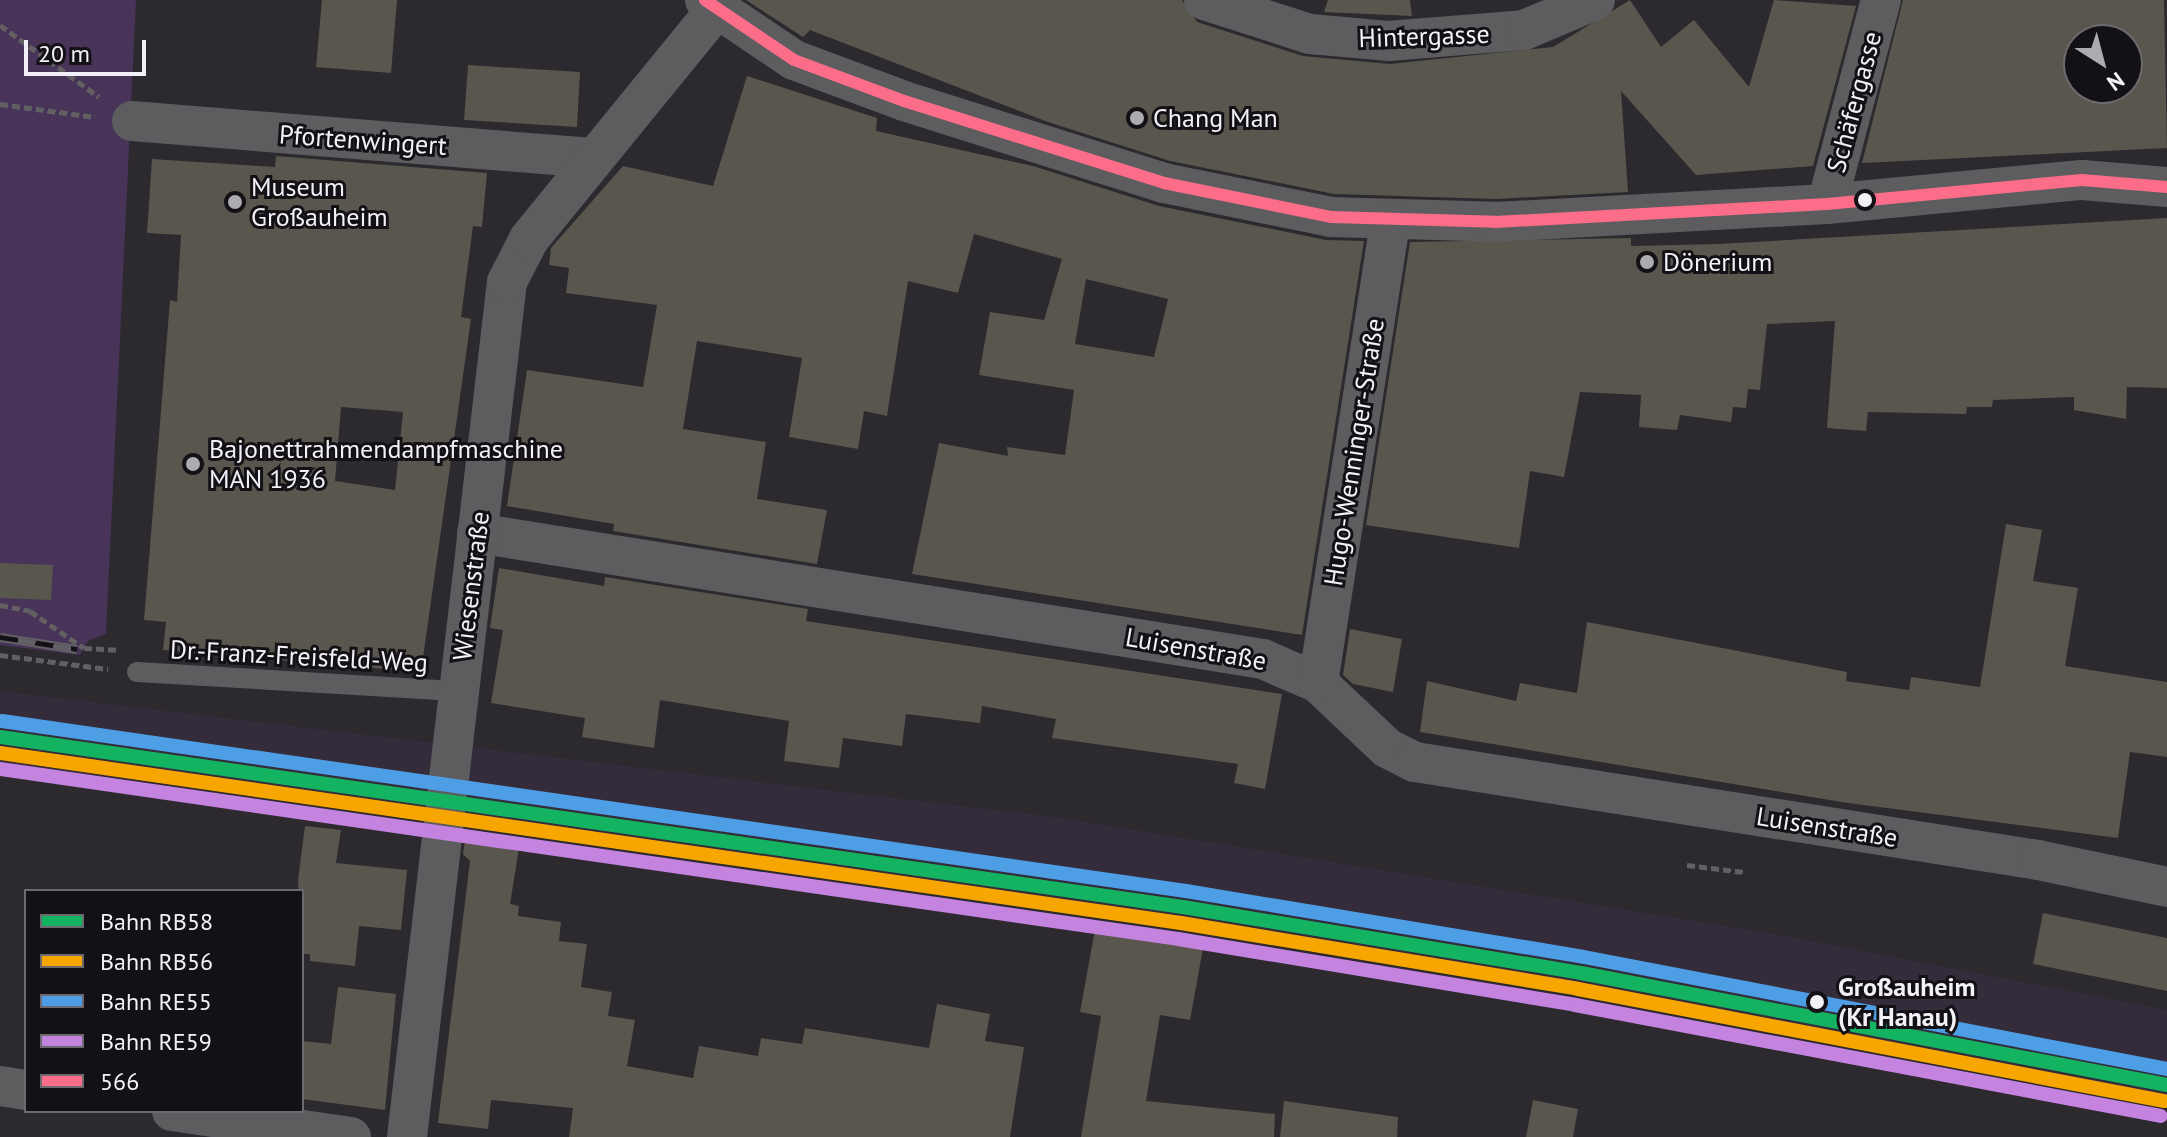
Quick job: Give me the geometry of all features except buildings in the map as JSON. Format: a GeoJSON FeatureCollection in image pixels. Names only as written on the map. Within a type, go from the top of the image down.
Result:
{"type":"FeatureCollection","features":[{"type":"Feature","properties":{"kind":"street","name":"Hintergasse"},"geometry":{"type":"LineString","coordinates":[[1204,0],[1310,34],[1388,41],[1524,30],[1595,0]]}},
{"type":"Feature","properties":{"kind":"street","name":"Schäfergasse"},"geometry":{"type":"LineString","coordinates":[[1827,204],[1881,0]]}},
{"type":"Feature","properties":{"kind":"street"},"geometry":{"type":"LineString","coordinates":[[710,5],[804,64],[976,126],[1164,183],[1302,212],[1390,222],[1495,222],[1827,204],[2082,180],[2167,187]]}},
{"type":"Feature","properties":{"kind":"street","name":"Wiesenstraße"},"geometry":{"type":"LineString","coordinates":[[407,1137],[507,282],[521,250],[710,5]]}},
{"type":"Feature","properties":{"kind":"street","name":"Pfortenwingert"},"geometry":{"type":"LineString","coordinates":[[132,121],[593,158]]}},
{"type":"Feature","properties":{"kind":"street","name":"Hugo-Wenninger-Straße"},"geometry":{"type":"LineString","coordinates":[[1318,683],[1390,222]]}},
{"type":"Feature","properties":{"kind":"street","name":"Luisenstraße"},"geometry":{"type":"LineString","coordinates":[[477,533],[1263,659],[1318,683],[1387,748],[1415,762],[2038,860],[2167,887]]}},
{"type":"Feature","properties":{"kind":"street"},"geometry":{"type":"LineString","coordinates":[[0,1086],[24,1090]]}},
{"type":"Feature","properties":{"kind":"street"},"geometry":{"type":"LineString","coordinates":[[186,1113],[351,1137]]}},
{"type":"Feature","properties":{"kind":"lane","name":"Dr.-Franz-Freisfeld-Weg"},"geometry":{"type":"LineString","coordinates":[[137,672],[459,691]]}},
{"type":"Feature","properties":{"kind":"path"},"geometry":{"type":"LineString","coordinates":[[0,25],[132,121]]}},
{"type":"Feature","properties":{"kind":"path"},"geometry":{"type":"LineString","coordinates":[[0,104],[132,121]]}},
{"type":"Feature","properties":{"kind":"path"},"geometry":{"type":"LineString","coordinates":[[0,605],[30,611],[84,648]]}},
{"type":"Feature","properties":{"kind":"path"},"geometry":{"type":"LineString","coordinates":[[0,655],[137,672]]}},
{"type":"Feature","properties":{"kind":"path"},"geometry":{"type":"LineString","coordinates":[[1687,865],[1744,872]]}},
{"type":"Feature","properties":{"kind":"shaded area"},"geometry":{"type":"Polygon","coordinates":[[[0,0],[136,0],[106,634],[88,641],[80,655],[0,645],[0,0]]]}},
{"type":"Feature","properties":{"kind":"shaded area"},"geometry":{"type":"Polygon","coordinates":[[[0,691],[1061,818],[1780,935],[2167,1010],[2167,1097],[1442,964],[482,821],[0,764],[0,691]]]}},
{"type":"Feature","properties":{"kind":"railway"},"geometry":{"type":"LineString","coordinates":[[0,637],[77,649]]}},
{"type":"Feature","properties":{"kind":"rail line","name":"RE55"},"geometry":{"type":"LineString","coordinates":[[2,721],[1186,891],[1584,957],[2167,1069]]}},
{"type":"Feature","properties":{"kind":"rail line","name":"RB58"},"geometry":{"type":"LineString","coordinates":[[0,737],[1183,907],[1581,973],[2167,1085]]}},
{"type":"Feature","properties":{"kind":"rail line","name":"RB56"},"geometry":{"type":"LineString","coordinates":[[0,753],[1181,923],[1578,989],[2164,1101]]}},
{"type":"Feature","properties":{"kind":"rail line","name":"RE59"},"geometry":{"type":"LineString","coordinates":[[0,769],[1178,939],[1575,1005],[2161,1116]]}},
{"type":"Feature","properties":{"kind":"transit line","name":"566"},"geometry":{"type":"LineString","coordinates":[[705,0],[794,60],[904,101],[1164,183],[1331,217],[1495,222],[1827,204],[2082,180],[2167,187]]}},
{"type":"Feature","properties":{"kind":"place","name":"Chang Man"},"geometry":{"type":"Point","coordinates":[1137,118]}},
{"type":"Feature","properties":{"kind":"place","name":"Museum Großauheim"},"geometry":{"type":"Point","coordinates":[235,202]}},
{"type":"Feature","properties":{"kind":"place","name":"Dönerium"},"geometry":{"type":"Point","coordinates":[1647,262]}},
{"type":"Feature","properties":{"kind":"place","name":"Bajonettrahmendampfmaschine MAN 1936"},"geometry":{"type":"Point","coordinates":[193,464]}},
{"type":"Feature","properties":{"kind":"place","name":"Großauheim (Kr Hanau)"},"geometry":{"type":"Point","coordinates":[1817,1002]}}]}
